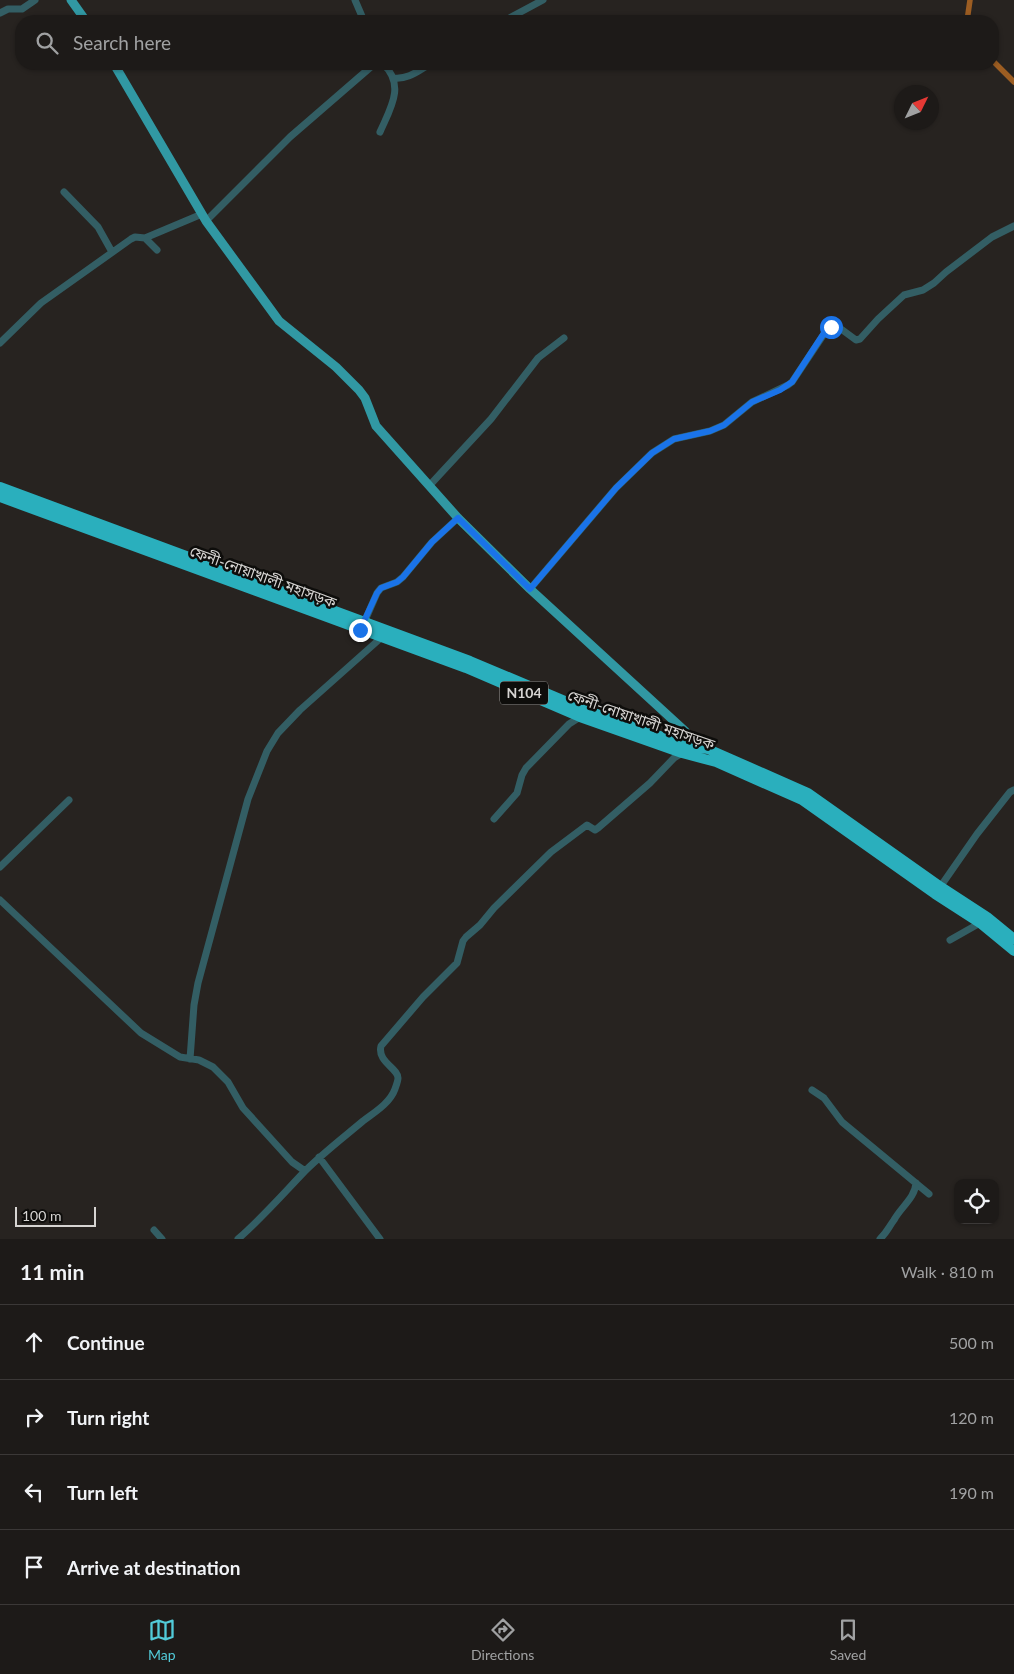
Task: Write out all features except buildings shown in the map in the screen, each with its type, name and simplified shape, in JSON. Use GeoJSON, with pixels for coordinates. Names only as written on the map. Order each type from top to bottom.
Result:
{"type":"FeatureCollection","features":[{"type":"Feature","properties":{"kind":"highway","name":"ফেনী-নোয়াখালী মহাসড়ক"},"geometry":{"type":"LineString","coordinates":[[0,487],[363,626],[382,637],[466,668],[580,717],[682,753],[716,762],[802,800],[935,894],[980,923],[1014,951]]}},
{"type":"Feature","properties":{"kind":"highway","name":"ফেনী-নোয়াখালী মহাসড়ক"},"geometry":{"type":"LineString","coordinates":[[0,497],[363,626],[470,661],[584,709],[685,745],[696,746],[721,754],[808,793],[941,888],[987,917],[1014,939]]}},
{"type":"Feature","properties":{"kind":"main road"},"geometry":{"type":"LineString","coordinates":[[71,0],[82,15]]}},
{"type":"Feature","properties":{"kind":"main road"},"geometry":{"type":"LineString","coordinates":[[118,70],[204,217],[279,321],[336,367],[359,390],[365,398],[376,426],[458,518],[530,589],[685,731],[703,758]]}},
{"type":"Feature","properties":{"kind":"street"},"geometry":{"type":"LineString","coordinates":[[0,13],[8,8],[22,9],[35,0]]}},
{"type":"Feature","properties":{"kind":"street"},"geometry":{"type":"LineString","coordinates":[[354,0],[361,15]]}},
{"type":"Feature","properties":{"kind":"street"},"geometry":{"type":"LineString","coordinates":[[515,15],[543,0]]}},
{"type":"Feature","properties":{"kind":"street"},"geometry":{"type":"LineString","coordinates":[[0,343],[41,303],[136,237],[145,238],[204,217],[290,137],[367,70]]}},
{"type":"Feature","properties":{"kind":"street"},"geometry":{"type":"LineString","coordinates":[[380,132],[395,96],[396,89],[394,78],[388,70]]}},
{"type":"Feature","properties":{"kind":"street"},"geometry":{"type":"LineString","coordinates":[[394,78],[402,79],[420,70]]}},
{"type":"Feature","properties":{"kind":"street"},"geometry":{"type":"LineString","coordinates":[[64,192],[98,228],[112,252]]}},
{"type":"Feature","properties":{"kind":"street"},"geometry":{"type":"LineString","coordinates":[[530,589],[616,488],[652,453],[674,439],[710,431],[724,425],[752,402],[788,385],[792,382],[828,328],[837,326],[856,340],[860,339],[878,318],[904,296],[934,284],[946,272],[992,237],[1014,226]]}},
{"type":"Feature","properties":{"kind":"street"},"geometry":{"type":"LineString","coordinates":[[145,238],[157,250]]}},
{"type":"Feature","properties":{"kind":"street"},"geometry":{"type":"LineString","coordinates":[[429,486],[491,419],[538,358],[564,338]]}},
{"type":"Feature","properties":{"kind":"street"},"geometry":{"type":"LineString","coordinates":[[363,626],[381,588],[397,582],[403,577],[432,542],[458,518]]}},
{"type":"Feature","properties":{"kind":"street"},"geometry":{"type":"LineString","coordinates":[[190,1058],[194,1005],[198,983],[248,799],[259,768],[278,734],[300,710],[382,637]]}},
{"type":"Feature","properties":{"kind":"street"},"geometry":{"type":"LineString","coordinates":[[494,819],[517,793],[526,768],[569,724],[580,717]]}},
{"type":"Feature","properties":{"kind":"street"},"geometry":{"type":"LineString","coordinates":[[238,1239],[281,1198],[319,1157],[387,1102],[395,1090],[398,1078],[397,1074],[382,1057],[381,1046],[423,997],[457,963],[466,937],[551,852],[587,825],[594,830],[598,828],[650,783],[674,758],[682,753]]}},
{"type":"Feature","properties":{"kind":"street"},"geometry":{"type":"LineString","coordinates":[[935,894],[977,834],[1010,792],[1014,790]]}},
{"type":"Feature","properties":{"kind":"street"},"geometry":{"type":"LineString","coordinates":[[0,867],[69,800]]}},
{"type":"Feature","properties":{"kind":"street"},"geometry":{"type":"LineString","coordinates":[[0,900],[141,1033],[180,1057],[200,1060],[213,1067],[228,1082],[244,1108],[292,1162],[305,1171]]}},
{"type":"Feature","properties":{"kind":"street"},"geometry":{"type":"LineString","coordinates":[[950,940],[980,923]]}},
{"type":"Feature","properties":{"kind":"street"},"geometry":{"type":"LineString","coordinates":[[812,1090],[824,1098],[842,1122],[929,1194]]}},
{"type":"Feature","properties":{"kind":"street"},"geometry":{"type":"LineString","coordinates":[[319,1157],[380,1239]]}},
{"type":"Feature","properties":{"kind":"street"},"geometry":{"type":"LineString","coordinates":[[880,1239],[888,1231],[894,1219],[913,1195],[916,1183]]}},
{"type":"Feature","properties":{"kind":"street"},"geometry":{"type":"LineString","coordinates":[[154,1230],[162,1239]]}},
{"type":"Feature","properties":{"kind":"waterway"},"geometry":{"type":"LineString","coordinates":[[968,15],[970,0]]}},
{"type":"Feature","properties":{"kind":"waterway"},"geometry":{"type":"LineString","coordinates":[[999,67],[1014,82]]}},
{"type":"Feature","properties":{"kind":"route"},"geometry":{"type":"LineString","coordinates":[[360,630],[381,588],[397,582],[403,577],[432,542],[458,518],[530,589],[616,488],[652,453],[674,439],[710,431],[724,425],[752,402],[780,390],[792,382],[824,333],[831,327]]}}]}
